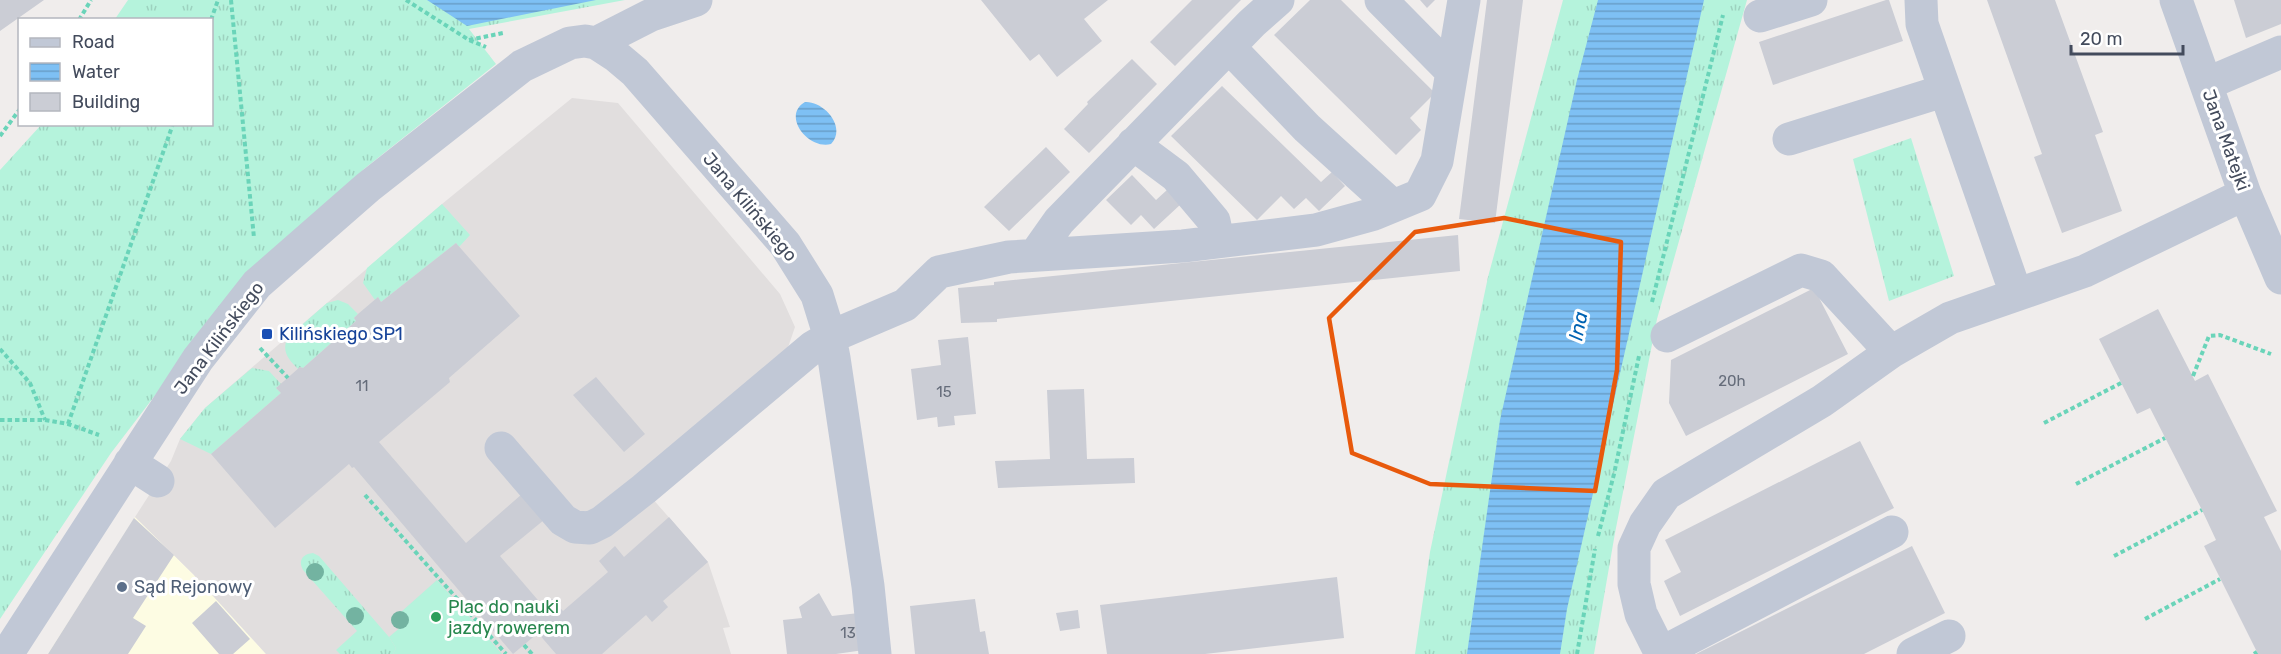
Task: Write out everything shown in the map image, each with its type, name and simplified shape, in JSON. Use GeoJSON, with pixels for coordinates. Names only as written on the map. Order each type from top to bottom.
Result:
{"type":"FeatureCollection","features":[{"type":"Feature","properties":{"kind":"street","name":"Jana Kilińskiego"},"geometry":{"type":"LineString","coordinates":[[596,43],[651,15],[696,0]]}},
{"type":"Feature","properties":{"kind":"street"},"geometry":{"type":"LineString","coordinates":[[1035,255],[1059,221],[1278,0]]}},
{"type":"Feature","properties":{"kind":"street"},"geometry":{"type":"LineString","coordinates":[[1382,0],[1452,72]]}},
{"type":"Feature","properties":{"kind":"street"},"geometry":{"type":"LineString","coordinates":[[501,448],[563,520],[575,526],[590,528],[602,522],[644,489],[813,347],[830,337],[905,305],[939,272],[1009,257],[1184,246],[1316,230],[1374,214],[1420,195],[1437,160],[1464,0]]}},
{"type":"Feature","properties":{"kind":"street"},"geometry":{"type":"LineString","coordinates":[[1921,0],[1922,24],[1943,91],[2016,294]]}},
{"type":"Feature","properties":{"kind":"street","name":"Jana Matejki"},"geometry":{"type":"LineString","coordinates":[[2176,0],[2246,194],[2281,278]]}},
{"type":"Feature","properties":{"kind":"street"},"geometry":{"type":"LineString","coordinates":[[1760,16],[1801,2]]}},
{"type":"Feature","properties":{"kind":"street","name":"Jana Kilińskiego"},"geometry":{"type":"LineString","coordinates":[[7,654],[198,359],[257,284],[368,187],[522,66],[570,43],[585,41],[596,43],[635,72],[785,244],[817,295],[830,337],[868,586],[874,654]]}},
{"type":"Feature","properties":{"kind":"street"},"geometry":{"type":"LineString","coordinates":[[1229,47],[1307,128],[1393,206]]}},
{"type":"Feature","properties":{"kind":"street"},"geometry":{"type":"LineString","coordinates":[[2206,84],[2281,52]]}},
{"type":"Feature","properties":{"kind":"street"},"geometry":{"type":"LineString","coordinates":[[1789,139],[1943,91]]}},
{"type":"Feature","properties":{"kind":"street"},"geometry":{"type":"LineString","coordinates":[[1133,144],[1176,176],[1214,221],[1218,242]]}},
{"type":"Feature","properties":{"kind":"street"},"geometry":{"type":"LineString","coordinates":[[1892,532],[1661,653],[1641,614],[1634,584],[1634,548],[1645,524],[1666,494],[1822,401],[1891,352],[1950,318],[2085,271],[2246,194]]}},
{"type":"Feature","properties":{"kind":"street"},"geometry":{"type":"LineString","coordinates":[[1667,336],[1801,270],[1821,276],[1891,352]]}},
{"type":"Feature","properties":{"kind":"street"},"geometry":{"type":"LineString","coordinates":[[130,463],[158,481]]}},
{"type":"Feature","properties":{"kind":"street"},"geometry":{"type":"LineString","coordinates":[[1913,654],[1949,636]]}},
{"type":"Feature","properties":{"kind":"path"},"geometry":{"type":"LineString","coordinates":[[80,18],[91,0]]}},
{"type":"Feature","properties":{"kind":"path"},"geometry":{"type":"LineString","coordinates":[[212,18],[218,0]]}},
{"type":"Feature","properties":{"kind":"path"},"geometry":{"type":"LineString","coordinates":[[231,0],[257,284]]}},
{"type":"Feature","properties":{"kind":"path"},"geometry":{"type":"LineString","coordinates":[[406,0],[469,40],[488,47]]}},
{"type":"Feature","properties":{"kind":"path"},"geometry":{"type":"LineString","coordinates":[[0,136],[18,112]]}},
{"type":"Feature","properties":{"kind":"path"},"geometry":{"type":"LineString","coordinates":[[68,424],[172,126]]}},
{"type":"Feature","properties":{"kind":"path"},"geometry":{"type":"LineString","coordinates":[[2193,376],[2209,336],[2220,335],[2271,354]]}},
{"type":"Feature","properties":{"kind":"path"},"geometry":{"type":"LineString","coordinates":[[260,348],[288,378]]}},
{"type":"Feature","properties":{"kind":"path"},"geometry":{"type":"LineString","coordinates":[[0,349],[30,384],[45,420]]}},
{"type":"Feature","properties":{"kind":"path"},"geometry":{"type":"LineString","coordinates":[[2044,423],[2121,383]]}},
{"type":"Feature","properties":{"kind":"path"},"geometry":{"type":"LineString","coordinates":[[0,420],[45,420],[68,424],[99,435]]}},
{"type":"Feature","properties":{"kind":"path"},"geometry":{"type":"LineString","coordinates":[[2076,484],[2165,438]]}},
{"type":"Feature","properties":{"kind":"path"},"geometry":{"type":"LineString","coordinates":[[365,495],[506,654]]}},
{"type":"Feature","properties":{"kind":"path"},"geometry":{"type":"LineString","coordinates":[[2114,556],[2202,510]]}},
{"type":"Feature","properties":{"kind":"path"},"geometry":{"type":"LineString","coordinates":[[2145,619],[2220,579]]}},
{"type":"Feature","properties":{"kind":"path"},"geometry":{"type":"LineString","coordinates":[[524,645],[532,654]]}},
{"type":"Feature","properties":{"kind":"highlighted area"},"geometry":{"type":"Polygon","coordinates":[[[1504,218],[1621,242],[1617,370],[1595,491],[1430,484],[1352,453],[1329,318],[1415,232],[1504,218]]]}},
{"type":"Feature","properties":{"kind":"shaded area"},"geometry":{"type":"Polygon","coordinates":[[[572,98],[618,103],[780,294],[795,327],[784,359],[644,489],[708,562],[730,627],[723,628],[731,654],[266,654],[193,574],[135,517],[171,461],[180,439],[205,408],[442,204],[572,98]]]}},
{"type":"Feature","properties":{"kind":"shaded area"},"geometry":{"type":"Polygon","coordinates":[[[135,517],[193,574],[266,654],[48,654],[135,517]]]}},
{"type":"Feature","properties":{"kind":"green space"},"geometry":{"type":"Polygon","coordinates":[[[128,0],[625,0],[469,29],[496,64],[364,169],[169,377],[111,453],[0,619],[0,170],[40,126],[213,126],[213,18],[116,18],[128,0]]]}},
{"type":"Feature","properties":{"kind":"green space"},"geometry":{"type":"Polygon","coordinates":[[[1563,0],[1747,0],[1657,319],[1594,654],[1415,654],[1430,552],[1488,277],[1563,0]]]}},
{"type":"Feature","properties":{"kind":"green space"},"geometry":{"type":"Polygon","coordinates":[[[1911,138],[1954,276],[1889,301],[1853,159],[1911,138]]]}},
{"type":"Feature","properties":{"kind":"green space"},"geometry":{"type":"Polygon","coordinates":[[[442,204],[470,235],[459,247],[456,243],[381,302],[378,297],[375,300],[363,283],[367,268],[442,204]]]}},
{"type":"Feature","properties":{"kind":"green space"},"geometry":{"type":"Polygon","coordinates":[[[338,300],[348,304],[358,314],[354,318],[356,321],[303,368],[298,369],[285,351],[288,337],[327,303],[338,300]]]}},
{"type":"Feature","properties":{"kind":"green space"},"geometry":{"type":"Polygon","coordinates":[[[252,368],[269,371],[281,384],[276,388],[281,393],[211,454],[180,439],[205,408],[252,368]]]}},
{"type":"Feature","properties":{"kind":"green space"},"geometry":{"type":"Polygon","coordinates":[[[313,553],[319,556],[389,637],[396,648],[393,654],[340,654],[336,650],[357,631],[303,570],[302,558],[313,553]]]}},
{"type":"Feature","properties":{"kind":"green space","name":"Plac do nauki jazdy rowerem"},"geometry":{"type":"Polygon","coordinates":[[[437,580],[502,654],[393,654],[396,648],[389,637],[408,621],[401,612],[437,580]]]}},
{"type":"Feature","properties":{"kind":"water"},"geometry":{"type":"Polygon","coordinates":[[[427,0],[596,0],[467,26],[427,0]]]}},
{"type":"Feature","properties":{"kind":"water","name":"Ina"},"geometry":{"type":"Polygon","coordinates":[[[1598,0],[1704,0],[1567,609],[1560,654],[1467,654],[1500,420],[1577,80],[1598,0]]]}},
{"type":"Feature","properties":{"kind":"water"},"geometry":{"type":"Polygon","coordinates":[[[805,102],[819,106],[831,116],[836,130],[831,144],[814,142],[801,130],[796,115],[798,108],[805,102]]]}},
{"type":"Feature","properties":{"kind":"building"},"geometry":{"type":"Polygon","coordinates":[[[0,0],[44,0],[18,18],[0,31],[0,0]]]}},
{"type":"Feature","properties":{"kind":"building"},"geometry":{"type":"Polygon","coordinates":[[[981,0],[1108,0],[1084,19],[1102,41],[1057,77],[1039,54],[1030,61],[981,0]]]}},
{"type":"Feature","properties":{"kind":"building"},"geometry":{"type":"Polygon","coordinates":[[[1192,0],[1241,0],[1175,66],[1150,42],[1192,0]]]}},
{"type":"Feature","properties":{"kind":"building"},"geometry":{"type":"Polygon","coordinates":[[[1310,0],[1341,0],[1435,93],[1410,118],[1421,130],[1396,155],[1274,35],[1310,0]]]}},
{"type":"Feature","properties":{"kind":"building"},"geometry":{"type":"Polygon","coordinates":[[[1420,0],[1435,0],[1427,8],[1420,0]]]}},
{"type":"Feature","properties":{"kind":"building"},"geometry":{"type":"Polygon","coordinates":[[[1487,0],[1523,0],[1495,223],[1459,219],[1487,0]]]}},
{"type":"Feature","properties":{"kind":"building"},"geometry":{"type":"Polygon","coordinates":[[[1889,0],[1903,41],[1773,85],[1759,42],[1889,0]]]}},
{"type":"Feature","properties":{"kind":"building"},"geometry":{"type":"Polygon","coordinates":[[[1987,0],[2055,0],[2103,132],[2095,135],[2122,211],[2062,233],[2034,157],[2042,154],[1987,0]]]}},
{"type":"Feature","properties":{"kind":"building"},"geometry":{"type":"Polygon","coordinates":[[[2234,0],[2281,0],[2281,24],[2246,38],[2234,0]]]}},
{"type":"Feature","properties":{"kind":"building"},"geometry":{"type":"Polygon","coordinates":[[[1132,59],[1157,84],[1089,153],[1064,129],[1088,104],[1087,102],[1132,59]]]}},
{"type":"Feature","properties":{"kind":"building"},"geometry":{"type":"Polygon","coordinates":[[[1222,86],[1321,182],[1332,172],[1345,186],[1319,211],[1306,198],[1294,209],[1281,196],[1257,220],[1171,136],[1222,86]]]}},
{"type":"Feature","properties":{"kind":"building"},"geometry":{"type":"Polygon","coordinates":[[[1046,147],[1070,172],[1009,231],[984,207],[1046,147]]]}},
{"type":"Feature","properties":{"kind":"building"},"geometry":{"type":"Polygon","coordinates":[[[1132,175],[1156,200],[1167,190],[1181,204],[1154,229],[1141,215],[1131,225],[1106,200],[1132,175]]]}},
{"type":"Feature","properties":{"kind":"building"},"geometry":{"type":"Polygon","coordinates":[[[1458,235],[1460,271],[997,319],[997,322],[961,323],[958,288],[994,285],[994,282],[1458,235]]]}},
{"type":"Feature","properties":{"kind":"building"},"geometry":{"type":"Polygon","coordinates":[[[456,243],[520,316],[449,378],[450,382],[379,442],[466,543],[522,494],[544,520],[500,556],[543,606],[552,599],[563,611],[608,572],[599,561],[615,546],[624,557],[669,517],[708,562],[663,601],[668,607],[652,622],[646,615],[602,654],[556,654],[538,633],[513,654],[354,467],[352,468],[349,464],[275,528],[211,454],[281,393],[276,388],[300,367],[303,368],[356,321],[354,318],[358,314],[378,297],[381,302],[456,243]]]}},
{"type":"Feature","properties":{"kind":"building"},"geometry":{"type":"Polygon","coordinates":[[[1814,288],[1848,354],[1686,436],[1669,403],[1671,360],[1814,288]]]}},
{"type":"Feature","properties":{"kind":"building"},"geometry":{"type":"Polygon","coordinates":[[[2158,309],[2195,381],[2208,374],[2277,511],[2264,517],[2281,551],[2281,654],[2258,654],[2204,546],[2216,540],[2202,510],[2150,408],[2137,414],[2099,339],[2158,309]]]}},
{"type":"Feature","properties":{"kind":"building"},"geometry":{"type":"Polygon","coordinates":[[[968,337],[976,414],[954,416],[955,425],[938,427],[937,417],[917,420],[911,369],[941,365],[938,340],[968,337]]]}},
{"type":"Feature","properties":{"kind":"building"},"geometry":{"type":"Polygon","coordinates":[[[596,377],[645,434],[624,452],[573,395],[596,377]]]}},
{"type":"Feature","properties":{"kind":"building"},"geometry":{"type":"Polygon","coordinates":[[[1084,389],[1087,459],[1134,458],[1135,483],[998,488],[995,461],[1050,459],[1047,390],[1084,389]]]}},
{"type":"Feature","properties":{"kind":"building"},"geometry":{"type":"Polygon","coordinates":[[[1860,441],[1894,508],[1680,616],[1664,581],[1681,572],[1665,540],[1860,441]]]}},
{"type":"Feature","properties":{"kind":"building","name":"Sąd Rejonowy"},"geometry":{"type":"Polygon","coordinates":[[[134,518],[174,555],[133,618],[146,626],[128,654],[48,654],[134,518]]]}},
{"type":"Feature","properties":{"kind":"building"},"geometry":{"type":"Polygon","coordinates":[[[1912,546],[1945,613],[1864,654],[1696,654],[1912,546]]]}},
{"type":"Feature","properties":{"kind":"building"},"geometry":{"type":"Polygon","coordinates":[[[1337,577],[1344,638],[1205,654],[1107,654],[1100,605],[1337,577]]]}},
{"type":"Feature","properties":{"kind":"building"},"geometry":{"type":"Polygon","coordinates":[[[819,593],[832,616],[859,613],[864,650],[836,654],[787,654],[783,620],[802,618],[799,607],[819,593]]]}},
{"type":"Feature","properties":{"kind":"building"},"geometry":{"type":"Polygon","coordinates":[[[975,599],[980,632],[985,631],[989,654],[915,654],[910,606],[975,599]]]}},
{"type":"Feature","properties":{"kind":"building"},"geometry":{"type":"Polygon","coordinates":[[[216,601],[250,639],[233,654],[219,654],[192,623],[216,601]]]}},
{"type":"Feature","properties":{"kind":"building"},"geometry":{"type":"Polygon","coordinates":[[[1078,610],[1080,628],[1060,631],[1056,613],[1078,610]]]}},
{"type":"Feature","properties":{"kind":"place","name":"Kilińskiego SP1"},"geometry":{"type":"Point","coordinates":[267,334]}},
{"type":"Feature","properties":{"kind":"place","name":"Sąd Rejonowy"},"geometry":{"type":"Point","coordinates":[122,587]}},
{"type":"Feature","properties":{"kind":"place","name":"Plac do nauki jazdy rowerem"},"geometry":{"type":"Point","coordinates":[436,617]}}]}
